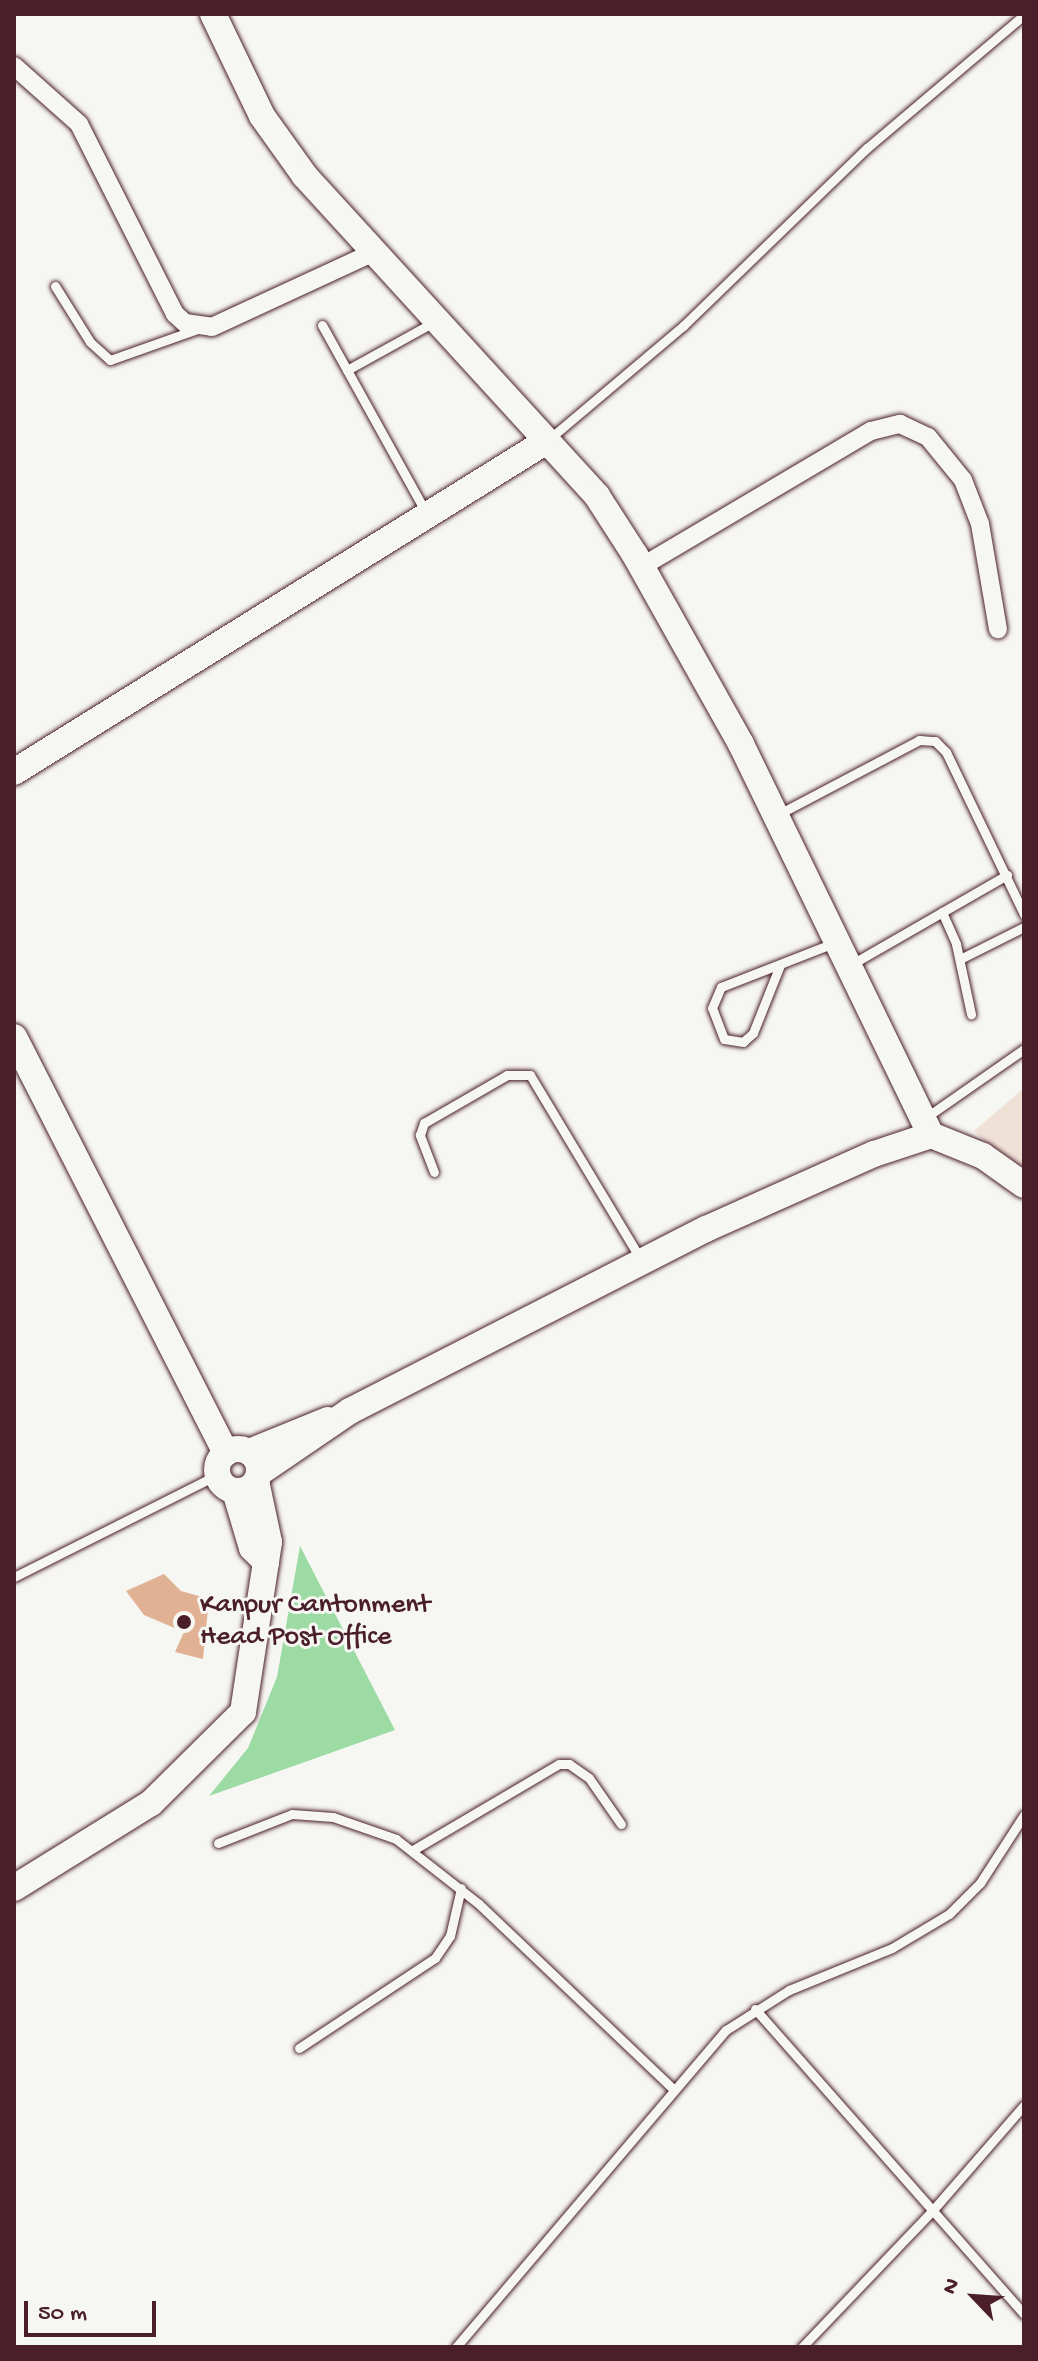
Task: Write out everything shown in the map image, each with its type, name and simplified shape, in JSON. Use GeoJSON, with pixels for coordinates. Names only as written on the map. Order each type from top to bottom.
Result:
{"type":"FeatureCollection","features":[{"type":"Feature","properties":{"kind":"street"},"geometry":{"type":"LineString","coordinates":[[213,14],[262,116],[372,253],[597,496],[641,567],[776,816],[928,1127],[983,1156],[1024,1185]]}},
{"type":"Feature","properties":{"kind":"street"},"geometry":{"type":"LineString","coordinates":[[14,66],[79,124],[175,314],[197,329],[212,327],[372,253]]}},
{"type":"Feature","properties":{"kind":"street"},"geometry":{"type":"LineString","coordinates":[[641,567],[871,431],[900,424],[928,437],[963,480],[980,524],[998,629]]}},
{"type":"Feature","properties":{"kind":"street"},"geometry":{"type":"LineString","coordinates":[[14,772],[545,442]]}},
{"type":"Feature","properties":{"kind":"street"},"geometry":{"type":"LineString","coordinates":[[14,1037],[240,1471],[252,1548],[266,1562],[243,1712],[151,1803],[14,1888]]}},
{"type":"Feature","properties":{"kind":"street"},"geometry":{"type":"LineString","coordinates":[[240,1471],[643,1263],[928,1127]]}},
{"type":"Feature","properties":{"kind":"lane"},"geometry":{"type":"LineString","coordinates":[[545,442],[683,326],[867,148],[1024,15]]}},
{"type":"Feature","properties":{"kind":"lane"},"geometry":{"type":"LineString","coordinates":[[55,286],[90,342],[110,360],[197,329]]}},
{"type":"Feature","properties":{"kind":"lane"},"geometry":{"type":"LineString","coordinates":[[347,370],[434,322]]}},
{"type":"Feature","properties":{"kind":"lane"},"geometry":{"type":"LineString","coordinates":[[322,325],[428,516]]}},
{"type":"Feature","properties":{"kind":"lane"},"geometry":{"type":"LineString","coordinates":[[776,816],[919,740],[935,741],[1007,875],[1024,914]]}},
{"type":"Feature","properties":{"kind":"lane"},"geometry":{"type":"LineString","coordinates":[[849,966],[1007,875]]}},
{"type":"Feature","properties":{"kind":"lane"},"geometry":{"type":"LineString","coordinates":[[942,912],[960,959],[971,1014]]}},
{"type":"Feature","properties":{"kind":"lane"},"geometry":{"type":"LineString","coordinates":[[960,959],[1024,927]]}},
{"type":"Feature","properties":{"kind":"lane"},"geometry":{"type":"LineString","coordinates":[[780,965],[753,1033],[743,1042],[724,1039],[712,1008],[721,987],[837,942]]}},
{"type":"Feature","properties":{"kind":"lane"},"geometry":{"type":"LineString","coordinates":[[928,1127],[1024,1049]]}},
{"type":"Feature","properties":{"kind":"lane"},"geometry":{"type":"LineString","coordinates":[[434,1172],[420,1135],[424,1123],[507,1075],[530,1075],[643,1263]]}},
{"type":"Feature","properties":{"kind":"lane"},"geometry":{"type":"LineString","coordinates":[[14,1577],[240,1471]]}},
{"type":"Feature","properties":{"kind":"lane"},"geometry":{"type":"LineString","coordinates":[[413,1850],[559,1764],[569,1764],[589,1778],[621,1824]]}},
{"type":"Feature","properties":{"kind":"lane"},"geometry":{"type":"LineString","coordinates":[[218,1843],[272,1817],[313,1815],[352,1822],[413,1850],[461,1888],[673,2089]]}},
{"type":"Feature","properties":{"kind":"lane"},"geometry":{"type":"LineString","coordinates":[[456,2347],[726,2030],[755,2009],[802,1984],[892,1948],[949,1914],[980,1883],[1024,1815]]}},
{"type":"Feature","properties":{"kind":"lane"},"geometry":{"type":"LineString","coordinates":[[299,2048],[435,1958],[450,1936],[461,1888]]}},
{"type":"Feature","properties":{"kind":"lane"},"geometry":{"type":"LineString","coordinates":[[755,2009],[1024,2314]]}},
{"type":"Feature","properties":{"kind":"lane"},"geometry":{"type":"LineString","coordinates":[[802,2347],[932,2211],[1024,2105]]}},
{"type":"Feature","properties":{"kind":"shaded area"},"geometry":{"type":"Polygon","coordinates":[[[1024,1088],[1024,1177],[974,1131],[1024,1088]]]}},
{"type":"Feature","properties":{"kind":"green space"},"geometry":{"type":"Polygon","coordinates":[[[300,1546],[395,1730],[209,1796],[248,1748],[277,1677],[300,1546]]]}},
{"type":"Feature","properties":{"kind":"building","name":"Kanpur Cantonment Head Post Office"},"geometry":{"type":"Polygon","coordinates":[[[164,1574],[181,1591],[209,1599],[203,1659],[175,1652],[184,1632],[144,1615],[126,1591],[164,1574]]]}},
{"type":"Feature","properties":{"kind":"place","name":"Kanpur Cantonment Head Post Office"},"geometry":{"type":"Point","coordinates":[184,1622]}}]}
